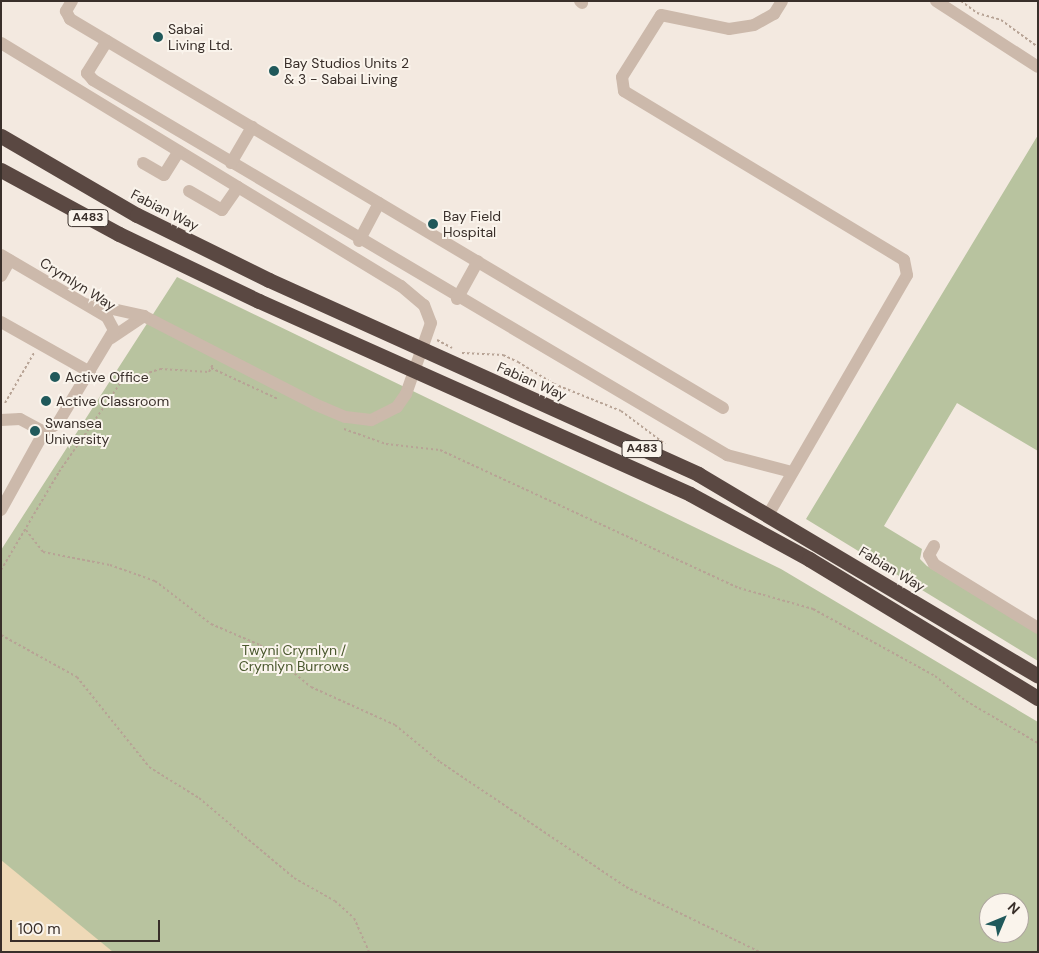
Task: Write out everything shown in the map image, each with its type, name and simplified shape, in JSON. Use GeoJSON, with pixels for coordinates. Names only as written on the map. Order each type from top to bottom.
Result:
{"type":"FeatureCollection","features":[{"type":"Feature","properties":{"kind":"highway","name":"Fabian Way"},"geometry":{"type":"LineString","coordinates":[[1,136],[137,215],[425,342],[698,474],[1038,676]]}},
{"type":"Feature","properties":{"kind":"highway","name":"A483"},"geometry":{"type":"LineString","coordinates":[[1,170],[177,263],[413,371],[690,494],[808,559],[1038,698]]}},
{"type":"Feature","properties":{"kind":"street"},"geometry":{"type":"LineString","coordinates":[[72,1],[66,11],[70,19],[723,408]]}},
{"type":"Feature","properties":{"kind":"street"},"geometry":{"type":"LineString","coordinates":[[768,514],[907,275],[904,260],[624,91],[622,77],[661,15],[729,29],[754,25],[774,14],[782,1]]}},
{"type":"Feature","properties":{"kind":"street"},"geometry":{"type":"LineString","coordinates":[[936,1],[1038,67]]}},
{"type":"Feature","properties":{"kind":"street"},"geometry":{"type":"LineString","coordinates":[[107,41],[88,76],[359,241],[727,455],[792,472]]}},
{"type":"Feature","properties":{"kind":"street"},"geometry":{"type":"LineString","coordinates":[[1,43],[413,294],[431,315],[425,342],[397,407],[384,416],[359,421],[315,404],[144,316],[82,303]]}},
{"type":"Feature","properties":{"kind":"street"},"geometry":{"type":"LineString","coordinates":[[231,163],[252,127]]}},
{"type":"Feature","properties":{"kind":"street"},"geometry":{"type":"LineString","coordinates":[[143,163],[164,174],[179,151]]}},
{"type":"Feature","properties":{"kind":"street"},"geometry":{"type":"LineString","coordinates":[[188,191],[222,210],[238,187]]}},
{"type":"Feature","properties":{"kind":"street"},"geometry":{"type":"LineString","coordinates":[[359,241],[379,203]]}},
{"type":"Feature","properties":{"kind":"street"},"geometry":{"type":"LineString","coordinates":[[1,276],[6,258]]}},
{"type":"Feature","properties":{"kind":"street","name":"Crymlyn Way"},"geometry":{"type":"LineString","coordinates":[[6,258],[107,317],[114,330],[111,338]]}},
{"type":"Feature","properties":{"kind":"street"},"geometry":{"type":"LineString","coordinates":[[457,299],[478,261]]}},
{"type":"Feature","properties":{"kind":"street"},"geometry":{"type":"LineString","coordinates":[[1,510],[42,435],[58,423],[111,338],[144,316]]}},
{"type":"Feature","properties":{"kind":"street"},"geometry":{"type":"LineString","coordinates":[[1,322],[90,372]]}},
{"type":"Feature","properties":{"kind":"street"},"geometry":{"type":"LineString","coordinates":[[1,420],[20,419],[42,435]]}},
{"type":"Feature","properties":{"kind":"street"},"geometry":{"type":"LineString","coordinates":[[934,546],[929,555],[934,564],[1038,628]]}},
{"type":"Feature","properties":{"kind":"path"},"geometry":{"type":"LineString","coordinates":[[961,1],[977,13],[1002,20],[1038,47]]}},
{"type":"Feature","properties":{"kind":"path"},"geometry":{"type":"LineString","coordinates":[[5,403],[40,345]]}},
{"type":"Feature","properties":{"kind":"path"},"geometry":{"type":"LineString","coordinates":[[1,570],[59,472],[121,382],[160,370],[209,372],[217,355]]}},
{"type":"Feature","properties":{"kind":"path"},"geometry":{"type":"LineString","coordinates":[[211,368],[288,403]]}},
{"type":"Feature","properties":{"kind":"path"},"geometry":{"type":"LineString","coordinates":[[340,427],[386,444],[440,450],[739,588],[813,609],[935,676],[966,701],[1038,743]]}},
{"type":"Feature","properties":{"kind":"path"},"geometry":{"type":"LineString","coordinates":[[26,530],[42,552],[110,565],[155,581],[211,624],[260,645],[311,687],[396,725],[440,762],[626,887],[760,952]]}},
{"type":"Feature","properties":{"kind":"path"},"geometry":{"type":"LineString","coordinates":[[1,635],[77,677],[148,767],[199,798],[294,878],[335,901],[354,918],[369,952]]}},
{"type":"Feature","properties":{"kind":"green space"},"geometry":{"type":"Polygon","coordinates":[[[1038,135],[1038,451],[957,403],[884,526],[922,549],[920,559],[927,566],[1038,633],[1038,661],[806,519],[1038,135]]]}},
{"type":"Feature","properties":{"kind":"green space","name":"Twyni Crymlyn / Crymlyn Burrows"},"geometry":{"type":"Polygon","coordinates":[[[177,277],[781,569],[1038,722],[1038,952],[83,952],[1,875],[1,550],[177,277]]]}},
{"type":"Feature","properties":{"kind":"sand"},"geometry":{"type":"Polygon","coordinates":[[[1,860],[113,952],[1,952],[1,860]]]}},
{"type":"Feature","properties":{"kind":"place","name":"Sabai Living Ltd."},"geometry":{"type":"Point","coordinates":[158,37]}},
{"type":"Feature","properties":{"kind":"place","name":"Bay Studios Units 2 & 3 - Sabai Living"},"geometry":{"type":"Point","coordinates":[274,71]}},
{"type":"Feature","properties":{"kind":"place","name":"Bay Field Hospital"},"geometry":{"type":"Point","coordinates":[433,224]}},
{"type":"Feature","properties":{"kind":"place","name":"Active Office"},"geometry":{"type":"Point","coordinates":[55,377]}},
{"type":"Feature","properties":{"kind":"place","name":"Active Classroom"},"geometry":{"type":"Point","coordinates":[46,401]}},
{"type":"Feature","properties":{"kind":"place","name":"Swansea University"},"geometry":{"type":"Point","coordinates":[35,431]}}]}
